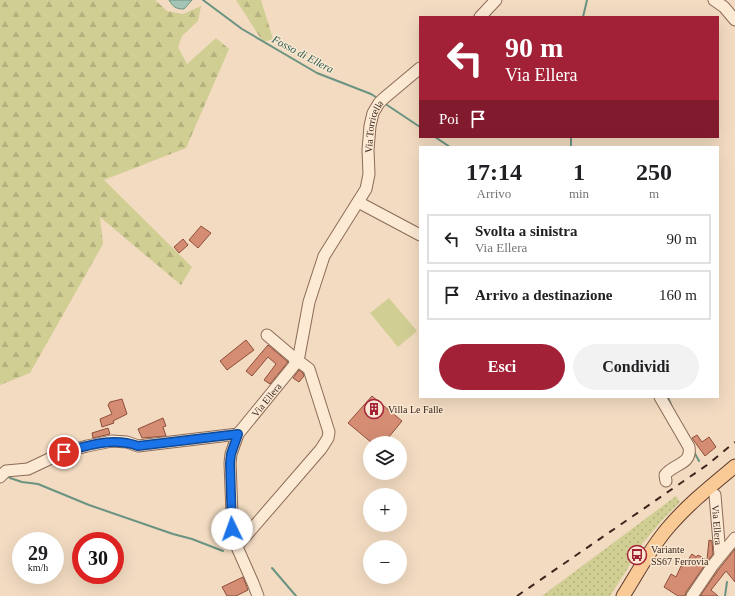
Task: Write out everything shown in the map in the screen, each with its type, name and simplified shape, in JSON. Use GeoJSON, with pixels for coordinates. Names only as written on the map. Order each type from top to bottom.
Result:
{"type":"FeatureCollection","features":[{"type":"Feature","properties":{"kind":"main road"},"geometry":{"type":"LineString","coordinates":[[616,596],[630,574],[681,513],[735,466]]}},
{"type":"Feature","properties":{"kind":"main road"},"geometry":{"type":"LineString","coordinates":[[623,596],[655,545]]}},
{"type":"Feature","properties":{"kind":"street"},"geometry":{"type":"LineString","coordinates":[[481,16],[496,0]]}},
{"type":"Feature","properties":{"kind":"street"},"geometry":{"type":"LineString","coordinates":[[714,0],[724,7],[735,20]]}},
{"type":"Feature","properties":{"kind":"street","name":"Via Torricella"},"geometry":{"type":"LineString","coordinates":[[358,202],[366,189],[370,174],[368,150],[370,126],[373,113],[381,101],[419,69]]}},
{"type":"Feature","properties":{"kind":"street"},"geometry":{"type":"LineString","coordinates":[[358,202],[419,234]]}},
{"type":"Feature","properties":{"kind":"street","name":"Via Ellera"},"geometry":{"type":"LineString","coordinates":[[258,596],[254,583],[233,538],[230,463],[231,454],[238,434],[297,361],[309,302],[324,256],[358,202]]}},
{"type":"Feature","properties":{"kind":"street"},"geometry":{"type":"LineString","coordinates":[[237,546],[321,449],[328,438],[329,432],[309,369],[297,361],[267,335]]}},
{"type":"Feature","properties":{"kind":"street"},"geometry":{"type":"LineString","coordinates":[[661,398],[689,447],[690,453],[687,460],[667,471],[665,474],[666,482]]}},
{"type":"Feature","properties":{"kind":"street"},"geometry":{"type":"LineString","coordinates":[[2,475],[28,469],[64,452],[112,441],[127,442],[138,446],[238,434]]}},
{"type":"Feature","properties":{"kind":"street","name":"Via Ellera"},"geometry":{"type":"LineString","coordinates":[[715,495],[720,555]]}},
{"type":"Feature","properties":{"kind":"street"},"geometry":{"type":"LineString","coordinates":[[692,596],[720,555],[735,538]]}},
{"type":"Feature","properties":{"kind":"green space"},"geometry":{"type":"Polygon","coordinates":[[[0,0],[155,0],[167,11],[183,14],[201,6],[198,21],[182,36],[178,47],[187,64],[216,38],[229,49],[186,148],[104,180],[192,267],[181,285],[100,217],[103,244],[30,373],[0,385],[0,0]]]}},
{"type":"Feature","properties":{"kind":"green space"},"geometry":{"type":"Polygon","coordinates":[[[236,0],[261,0],[273,39],[263,42],[236,0]]]}},
{"type":"Feature","properties":{"kind":"green space"},"geometry":{"type":"Polygon","coordinates":[[[389,298],[417,331],[398,347],[370,313],[389,298]]]}},
{"type":"Feature","properties":{"kind":"green space"},"geometry":{"type":"Polygon","coordinates":[[[676,496],[680,502],[637,550],[628,568],[610,596],[542,596],[676,496]]]}},
{"type":"Feature","properties":{"kind":"shaded area"},"geometry":{"type":"Polygon","coordinates":[[[169,0],[192,0],[184,9],[179,9],[169,0]]]}},
{"type":"Feature","properties":{"kind":"building"},"geometry":{"type":"Polygon","coordinates":[[[201,226],[211,233],[198,248],[189,240],[201,226]]]}},
{"type":"Feature","properties":{"kind":"building"},"geometry":{"type":"Polygon","coordinates":[[[183,239],[188,245],[179,253],[174,247],[183,239]]]}},
{"type":"Feature","properties":{"kind":"building"},"geometry":{"type":"Polygon","coordinates":[[[246,340],[254,350],[227,370],[220,361],[246,340]]]}},
{"type":"Feature","properties":{"kind":"building"},"geometry":{"type":"Polygon","coordinates":[[[268,345],[288,362],[270,384],[264,380],[276,364],[268,357],[252,376],[246,371],[268,345]]]}},
{"type":"Feature","properties":{"kind":"building"},"geometry":{"type":"Polygon","coordinates":[[[299,370],[304,376],[299,382],[293,378],[299,370]]]}},
{"type":"Feature","properties":{"kind":"building","name":"Villa Le Falle"},"geometry":{"type":"Polygon","coordinates":[[[372,396],[402,421],[390,436],[364,436],[348,423],[372,396]]]}},
{"type":"Feature","properties":{"kind":"building"},"geometry":{"type":"Polygon","coordinates":[[[122,399],[127,414],[113,421],[114,423],[102,427],[100,419],[112,414],[108,405],[110,402],[122,399]]]}},
{"type":"Feature","properties":{"kind":"building"},"geometry":{"type":"Polygon","coordinates":[[[163,418],[166,426],[163,427],[166,436],[142,438],[138,429],[163,418]]]}},
{"type":"Feature","properties":{"kind":"building"},"geometry":{"type":"Polygon","coordinates":[[[108,428],[110,434],[93,438],[92,433],[108,428]]]}},
{"type":"Feature","properties":{"kind":"building"},"geometry":{"type":"Polygon","coordinates":[[[697,435],[702,442],[709,437],[716,447],[705,456],[692,438],[697,435]]]}},
{"type":"Feature","properties":{"kind":"building"},"geometry":{"type":"Polygon","coordinates":[[[709,540],[712,541],[713,554],[686,592],[685,596],[678,596],[664,587],[671,574],[676,577],[681,566],[683,567],[692,554],[696,557],[698,555],[707,560],[709,540]]]}},
{"type":"Feature","properties":{"kind":"building"},"geometry":{"type":"Polygon","coordinates":[[[735,549],[735,582],[726,571],[711,590],[718,596],[700,596],[719,569],[735,549]]]}},
{"type":"Feature","properties":{"kind":"building"},"geometry":{"type":"Polygon","coordinates":[[[243,577],[248,590],[236,596],[227,596],[222,587],[243,577]]]}},
{"type":"Feature","properties":{"kind":"waterway","name":"Fosso di Ellera"},"geometry":{"type":"LineString","coordinates":[[203,0],[242,29],[317,73],[371,94],[379,99]]}},
{"type":"Feature","properties":{"kind":"waterway"},"geometry":{"type":"LineString","coordinates":[[583,16],[587,0]]}},
{"type":"Feature","properties":{"kind":"waterway","name":"Fosso di Ellera"},"geometry":{"type":"LineString","coordinates":[[384,103],[419,126]]}},
{"type":"Feature","properties":{"kind":"waterway","name":"Fosso di Ellera"},"geometry":{"type":"LineString","coordinates":[[436,138],[448,146]]}},
{"type":"Feature","properties":{"kind":"waterway"},"geometry":{"type":"LineString","coordinates":[[571,138],[571,146]]}},
{"type":"Feature","properties":{"kind":"waterway","name":"Fosso di Ellera"},"geometry":{"type":"LineString","coordinates":[[668,398],[672,407]]}},
{"type":"Feature","properties":{"kind":"waterway","name":"Fosso di Ellera"},"geometry":{"type":"LineString","coordinates":[[693,450],[699,461]]}},
{"type":"Feature","properties":{"kind":"waterway"},"geometry":{"type":"LineString","coordinates":[[7,475],[10,478],[22,482],[38,484],[89,505],[173,534],[192,539],[223,551]]}},
{"type":"Feature","properties":{"kind":"waterway"},"geometry":{"type":"LineString","coordinates":[[272,568],[296,596]]}},
{"type":"Feature","properties":{"kind":"waterway","name":"Fosso di Ellera"},"geometry":{"type":"LineString","coordinates":[[725,596],[727,582]]}},
{"type":"Feature","properties":{"kind":"railway"},"geometry":{"type":"LineString","coordinates":[[517,596],[707,465],[735,442]]}},
{"type":"Feature","properties":{"kind":"place","name":"Villa Le Falle"},"geometry":{"type":"Point","coordinates":[374,409]}},
{"type":"Feature","properties":{"kind":"place","name":"Variante SS67 Ferrovia"},"geometry":{"type":"Point","coordinates":[637,555]}},
{"type":"Feature","properties":{"kind":"route"},"geometry":{"type":"LineString","coordinates":[[64,452],[112,441],[127,442],[138,446],[238,434],[231,454],[230,463],[232,529]]}}]}
